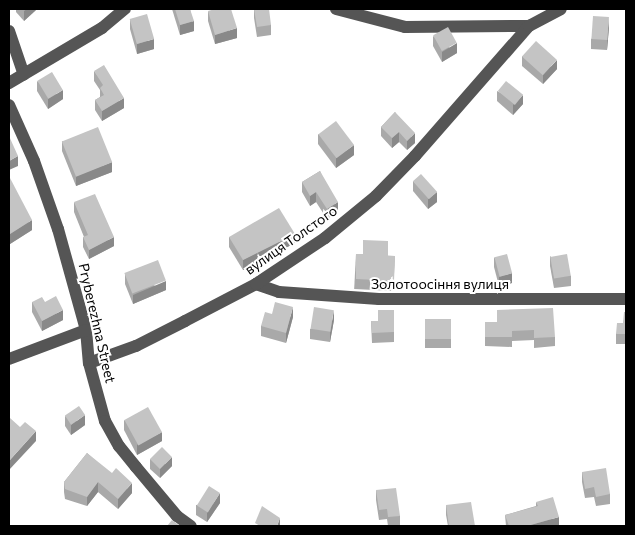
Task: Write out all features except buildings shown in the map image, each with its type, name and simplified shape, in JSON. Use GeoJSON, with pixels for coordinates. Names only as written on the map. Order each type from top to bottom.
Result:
{"type":"FeatureCollection","features":[{"type":"Feature","properties":{"kind":"street"},"geometry":{"type":"LineString","coordinates":[[9,83],[102,28],[126,9]]}},
{"type":"Feature","properties":{"kind":"street"},"geometry":{"type":"LineString","coordinates":[[336,9],[405,27],[529,26]]}},
{"type":"Feature","properties":{"kind":"street","name":"вулиця Толстого"},"geometry":{"type":"LineString","coordinates":[[89,363],[136,346],[256,284],[325,238],[376,196],[456,113],[529,26],[561,9]]}},
{"type":"Feature","properties":{"kind":"street"},"geometry":{"type":"LineString","coordinates":[[9,31],[24,75]]}},
{"type":"Feature","properties":{"kind":"street","name":"Pryberezhna Street"},"geometry":{"type":"LineString","coordinates":[[9,105],[11,118],[34,161],[52,212],[86,330],[89,363],[106,421],[119,446],[177,516],[191,526]]}},
{"type":"Feature","properties":{"kind":"street","name":"Золотоосіння вулиця"},"geometry":{"type":"LineString","coordinates":[[256,284],[279,292],[379,299],[626,300]]}},
{"type":"Feature","properties":{"kind":"street"},"geometry":{"type":"LineString","coordinates":[[9,359],[86,330]]}}]}
